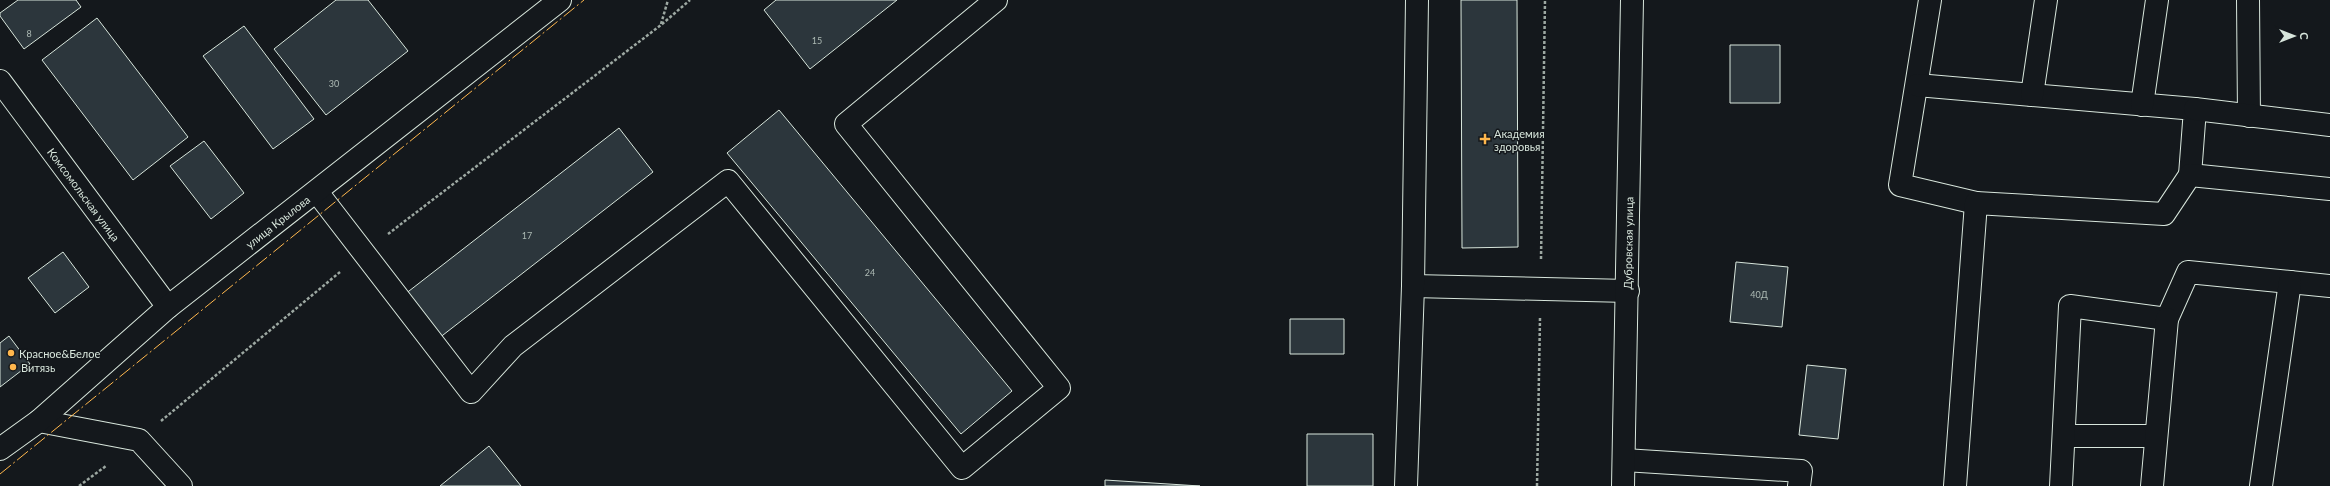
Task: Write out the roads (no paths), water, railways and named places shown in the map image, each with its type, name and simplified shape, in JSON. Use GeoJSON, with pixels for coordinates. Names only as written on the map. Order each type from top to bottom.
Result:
{"type":"FeatureCollection","features":[{"type":"Feature","properties":{"kind":"street","name":"улица Крылова"},"geometry":{"type":"LineString","coordinates":[[0,449],[39,421],[168,307],[317,192],[560,0]]}},
{"type":"Feature","properties":{"kind":"street"},"geometry":{"type":"LineString","coordinates":[[317,192],[471,392],[513,346],[728,181],[962,468],[1059,388],[846,124],[996,0]]}},
{"type":"Feature","properties":{"kind":"street"},"geometry":{"type":"LineString","coordinates":[[1406,486],[1413,286],[1417,0]]}},
{"type":"Feature","properties":{"kind":"street","name":"Дубровская улица"},"geometry":{"type":"LineString","coordinates":[[1623,486],[1628,291],[1632,0]]}},
{"type":"Feature","properties":{"kind":"street"},"geometry":{"type":"LineString","coordinates":[[1930,0],[1900,185],[1976,203],[2164,214],[2190,175],[2195,109]]}},
{"type":"Feature","properties":{"kind":"street"},"geometry":{"type":"LineString","coordinates":[[2032,95],[2046,0]]}},
{"type":"Feature","properties":{"kind":"street"},"geometry":{"type":"LineString","coordinates":[[2142,105],[2158,0]]}},
{"type":"Feature","properties":{"kind":"street"},"geometry":{"type":"LineString","coordinates":[[2248,0],[2249,116]]}},
{"type":"Feature","properties":{"kind":"street","name":"Комсомольская улица"},"geometry":{"type":"LineString","coordinates":[[0,81],[168,307]]}},
{"type":"Feature","properties":{"kind":"street"},"geometry":{"type":"LineString","coordinates":[[1917,85],[2195,109],[2330,125]]}},
{"type":"Feature","properties":{"kind":"street"},"geometry":{"type":"LineString","coordinates":[[2190,175],[2330,189]]}},
{"type":"Feature","properties":{"kind":"street"},"geometry":{"type":"LineString","coordinates":[[1954,486],[1976,203]]}},
{"type":"Feature","properties":{"kind":"street"},"geometry":{"type":"LineString","coordinates":[[2152,486],[2167,319],[2188,272],[2330,286]]}},
{"type":"Feature","properties":{"kind":"street"},"geometry":{"type":"LineString","coordinates":[[2261,486],[2290,282]]}},
{"type":"Feature","properties":{"kind":"street"},"geometry":{"type":"LineString","coordinates":[[1413,286],[1628,291]]}},
{"type":"Feature","properties":{"kind":"street"},"geometry":{"type":"LineString","coordinates":[[2062,486],[2070,306],[2167,319]]}},
{"type":"Feature","properties":{"kind":"street"},"geometry":{"type":"LineString","coordinates":[[39,421],[139,440],[181,486]]}},
{"type":"Feature","properties":{"kind":"street"},"geometry":{"type":"LineString","coordinates":[[2064,436],[2156,436]]}},
{"type":"Feature","properties":{"kind":"street"},"geometry":{"type":"LineString","coordinates":[[1624,460],[1801,471],[1799,486]]}},
{"type":"Feature","properties":{"kind":"place","name":"Академия здоровья"},"geometry":{"type":"Point","coordinates":[1485,139]}},
{"type":"Feature","properties":{"kind":"place","name":"Красное&Белое"},"geometry":{"type":"Point","coordinates":[11,353]}},
{"type":"Feature","properties":{"kind":"place","name":"Витязь"},"geometry":{"type":"Point","coordinates":[13,367]}}]}
